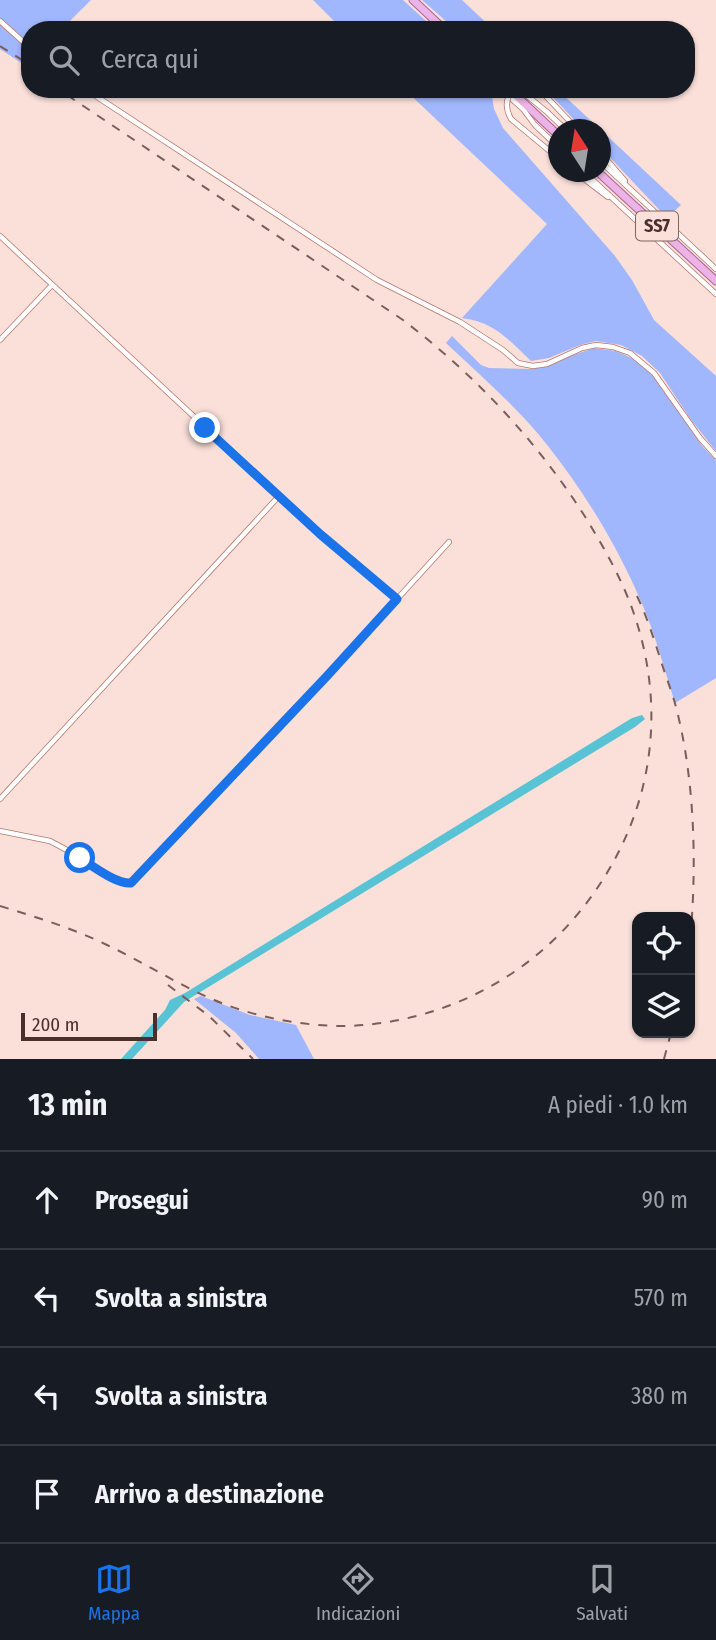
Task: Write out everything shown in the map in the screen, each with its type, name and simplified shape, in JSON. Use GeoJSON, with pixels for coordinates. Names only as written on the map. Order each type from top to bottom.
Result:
{"type":"FeatureCollection","features":[{"type":"Feature","properties":{"kind":"main road"},"geometry":{"type":"LineString","coordinates":[[413,0],[435,21]]}},
{"type":"Feature","properties":{"kind":"main road"},"geometry":{"type":"LineString","coordinates":[[523,98],[548,125]]}},
{"type":"Feature","properties":{"kind":"main road","name":"SS7"},"geometry":{"type":"LineString","coordinates":[[609,182],[716,281]]}},
{"type":"Feature","properties":{"kind":"street"},"geometry":{"type":"LineString","coordinates":[[0,21],[21,40]]}},
{"type":"Feature","properties":{"kind":"street"},"geometry":{"type":"LineString","coordinates":[[99,98],[377,280],[460,322],[518,363],[533,366],[547,364],[582,348],[596,345],[630,353],[654,373],[716,456]]}},
{"type":"Feature","properties":{"kind":"street"},"geometry":{"type":"LineString","coordinates":[[507,98],[506,104],[511,118],[548,149]]}},
{"type":"Feature","properties":{"kind":"street"},"geometry":{"type":"LineString","coordinates":[[511,98],[548,137]]}},
{"type":"Feature","properties":{"kind":"street"},"geometry":{"type":"LineString","coordinates":[[527,98],[554,119]]}},
{"type":"Feature","properties":{"kind":"street"},"geometry":{"type":"LineString","coordinates":[[548,98],[568,119]]}},
{"type":"Feature","properties":{"kind":"street"},"geometry":{"type":"LineString","coordinates":[[611,164],[640,199]]}},
{"type":"Feature","properties":{"kind":"street"},"geometry":{"type":"LineString","coordinates":[[611,171],[716,269]]}},
{"type":"Feature","properties":{"kind":"street"},"geometry":{"type":"LineString","coordinates":[[592,182],[716,294]]}},
{"type":"Feature","properties":{"kind":"street"},"geometry":{"type":"LineString","coordinates":[[0,236],[320,534],[397,599]]}},
{"type":"Feature","properties":{"kind":"street"},"geometry":{"type":"LineString","coordinates":[[0,340],[52,285]]}},
{"type":"Feature","properties":{"kind":"street"},"geometry":{"type":"LineString","coordinates":[[0,799],[279,496]]}},
{"type":"Feature","properties":{"kind":"street"},"geometry":{"type":"LineString","coordinates":[[0,831],[50,841],[106,874],[127,884],[131,883],[449,542]]}},
{"type":"Feature","properties":{"kind":"shaded area"},"geometry":{"type":"Polygon","coordinates":[[[0,0],[91,0],[70,21],[21,21],[21,63],[0,49],[0,0]]]}},
{"type":"Feature","properties":{"kind":"shaded area"},"geometry":{"type":"Polygon","coordinates":[[[313,0],[403,0],[426,21],[334,21],[313,0]]]}},
{"type":"Feature","properties":{"kind":"shaded area"},"geometry":{"type":"Polygon","coordinates":[[[422,0],[462,0],[484,21],[446,21],[422,0]]]}},
{"type":"Feature","properties":{"kind":"shaded area"},"geometry":{"type":"Polygon","coordinates":[[[414,98],[492,98],[494,109],[503,128],[615,256],[654,320],[716,376],[716,451],[691,420],[660,373],[642,356],[621,345],[596,341],[549,358],[531,361],[492,328],[462,318],[547,224],[414,98]]]}},
{"type":"Feature","properties":{"kind":"shaded area"},"geometry":{"type":"Polygon","coordinates":[[[554,98],[567,98],[589,119],[574,119],[554,98]]]}},
{"type":"Feature","properties":{"kind":"shaded area"},"geometry":{"type":"Polygon","coordinates":[[[611,140],[681,205],[667,218],[611,159],[611,140]]]}},
{"type":"Feature","properties":{"kind":"shaded area"},"geometry":{"type":"Polygon","coordinates":[[[452,336],[481,365],[489,368],[532,369],[594,348],[616,351],[636,360],[652,375],[703,447],[716,460],[716,678],[675,703],[643,606],[601,523],[576,483],[536,432],[446,343],[452,336]]]}},
{"type":"Feature","properties":{"kind":"shaded area"},"geometry":{"type":"Polygon","coordinates":[[[642,715],[645,719],[635,727],[184,1002],[132,1059],[121,1059],[165,1010],[170,1000],[632,718],[642,715]]]}},
{"type":"Feature","properties":{"kind":"shaded area"},"geometry":{"type":"Polygon","coordinates":[[[201,996],[250,1015],[296,1025],[314,1059],[259,1059],[236,1033],[194,999],[201,996]]]}},
{"type":"Feature","properties":{"kind":"railway"},"geometry":{"type":"LineString","coordinates":[[0,46],[21,59]]}},
{"type":"Feature","properties":{"kind":"railway"},"geometry":{"type":"LineString","coordinates":[[0,906],[81,933],[214,1000],[262,1016],[345,1026],[408,1018],[468,998],[496,983],[523,966],[570,923],[597,889],[618,853],[634,815],[645,776],[651,735],[651,694],[645,653],[623,586],[598,538],[565,487],[502,410],[454,363],[403,320],[71,98]]}},
{"type":"Feature","properties":{"kind":"railway"},"geometry":{"type":"LineString","coordinates":[[637,596],[674,701],[682,735],[693,824],[692,912]]}},
{"type":"Feature","properties":{"kind":"railway"},"geometry":{"type":"LineString","coordinates":[[168,985],[209,1016],[253,1059]]}},
{"type":"Feature","properties":{"kind":"railway"},"geometry":{"type":"LineString","coordinates":[[664,1059],[670,1038]]}},
{"type":"Feature","properties":{"kind":"route"},"geometry":{"type":"LineString","coordinates":[[80,858],[106,874],[127,884],[131,883],[397,599],[320,534],[205,428]]}}]}
